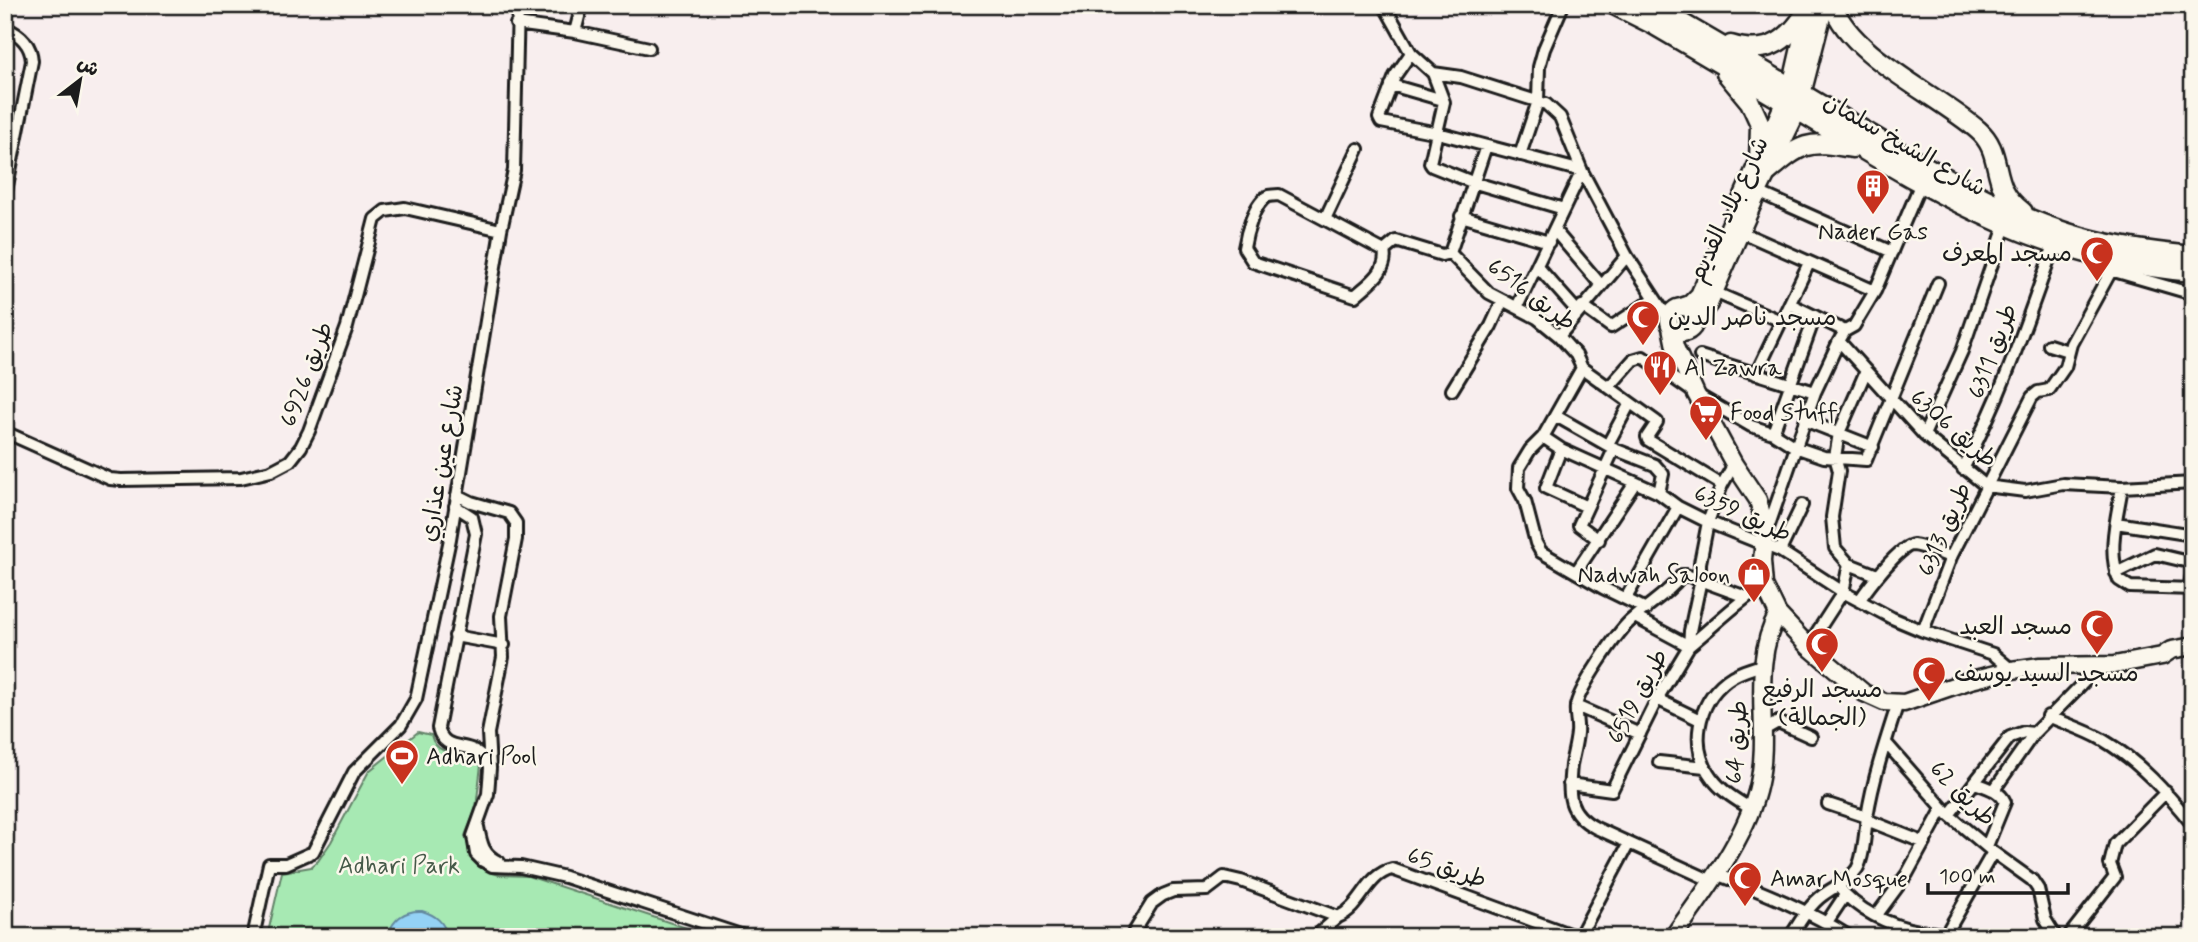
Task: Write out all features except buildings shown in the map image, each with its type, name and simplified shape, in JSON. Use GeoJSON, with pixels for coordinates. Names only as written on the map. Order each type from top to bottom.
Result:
{"type":"FeatureCollection","features":[{"type":"Feature","properties":{"kind":"main road","name":"شارع الشيخ سلمان"},"geometry":{"type":"LineString","coordinates":[[1614,5],[1717,62],[1794,98],[1964,188],[2040,223],[2102,243],[2193,256]]}},
{"type":"Feature","properties":{"kind":"main road","name":"شارع الشيخ سلمان"},"geometry":{"type":"LineString","coordinates":[[1650,5],[1710,39],[1864,150],[2005,226],[2091,256],[2158,269],[2193,272]]}},
{"type":"Feature","properties":{"kind":"main road"},"geometry":{"type":"LineString","coordinates":[[1833,5],[1837,18],[1846,31],[1862,45],[1982,133],[1995,158],[2000,187],[2015,206],[2040,223]]}},
{"type":"Feature","properties":{"kind":"main road"},"geometry":{"type":"LineString","coordinates":[[1710,39],[1751,50],[1769,47],[1782,41],[1797,28],[1810,6]]}},
{"type":"Feature","properties":{"kind":"main road"},"geometry":{"type":"LineString","coordinates":[[1717,62],[1750,102],[1759,124],[1763,168],[1806,144],[1825,143],[1864,150]]}},
{"type":"Feature","properties":{"kind":"street","name":"شارع عين عذاري"},"geometry":{"type":"LineString","coordinates":[[253,937],[268,867],[274,863],[292,862],[313,852],[354,772],[401,724],[416,699],[456,501],[501,230],[514,170],[518,5]]}},
{"type":"Feature","properties":{"kind":"street"},"geometry":{"type":"LineString","coordinates":[[575,32],[582,5]]}},
{"type":"Feature","properties":{"kind":"street"},"geometry":{"type":"LineString","coordinates":[[1384,5],[1411,53],[1433,74],[1443,100],[1430,163],[1432,166],[1472,182],[1564,209]]}},
{"type":"Feature","properties":{"kind":"street"},"geometry":{"type":"LineString","coordinates":[[1520,155],[1542,102],[1539,67],[1563,5]]}},
{"type":"Feature","properties":{"kind":"street"},"geometry":{"type":"LineString","coordinates":[[1794,98],[1825,5]]}},
{"type":"Feature","properties":{"kind":"street"},"geometry":{"type":"LineString","coordinates":[[1794,98],[1810,6]]}},
{"type":"Feature","properties":{"kind":"street"},"geometry":{"type":"LineString","coordinates":[[516,24],[575,32],[649,48]]}},
{"type":"Feature","properties":{"kind":"street"},"geometry":{"type":"LineString","coordinates":[[5,28],[17,33],[31,51],[32,61],[5,196]]}},
{"type":"Feature","properties":{"kind":"street"},"geometry":{"type":"LineString","coordinates":[[1411,53],[1391,85],[1379,121],[1438,133],[1582,171]]}},
{"type":"Feature","properties":{"kind":"street"},"geometry":{"type":"LineString","coordinates":[[1433,74],[1461,77],[1542,102],[1560,117],[1582,171],[1627,256],[1654,299],[1674,316],[1679,333],[1691,327]]}},
{"type":"Feature","properties":{"kind":"street"},"geometry":{"type":"LineString","coordinates":[[1391,85],[1443,100]]}},
{"type":"Feature","properties":{"kind":"street","name":"شارع بلاد القديم"},"geometry":{"type":"LineString","coordinates":[[1674,316],[1699,295],[1763,168],[1794,98]]}},
{"type":"Feature","properties":{"kind":"street"},"geometry":{"type":"LineString","coordinates":[[1384,251],[1396,241],[1442,255],[1450,253],[1486,146]]}},
{"type":"Feature","properties":{"kind":"street"},"geometry":{"type":"LineString","coordinates":[[1325,219],[1358,149]]}},
{"type":"Feature","properties":{"kind":"street","name":"شارع بلاد القديم"},"geometry":{"type":"LineString","coordinates":[[1691,327],[1706,309],[1714,292],[1758,192],[1763,168]]}},
{"type":"Feature","properties":{"kind":"street"},"geometry":{"type":"LineString","coordinates":[[1517,307],[1582,171]]}},
{"type":"Feature","properties":{"kind":"street"},"geometry":{"type":"LineString","coordinates":[[1763,543],[1815,392],[1839,341],[1845,331],[1854,326],[1875,291],[1921,183]]}},
{"type":"Feature","properties":{"kind":"street"},"geometry":{"type":"LineString","coordinates":[[1758,192],[1892,252]]}},
{"type":"Feature","properties":{"kind":"street"},"geometry":{"type":"LineString","coordinates":[[1279,195],[1384,251],[1386,258],[1378,275],[1355,296],[1253,262],[1247,255],[1245,240],[1260,202],[1268,196],[1279,195]]}},
{"type":"Feature","properties":{"kind":"street","name":"طريق 6926"},"geometry":{"type":"LineString","coordinates":[[5,432],[110,479],[242,478],[281,467],[290,461],[301,447],[309,431],[347,327],[375,219],[380,213],[405,208],[501,230]]}},
{"type":"Feature","properties":{"kind":"street"},"geometry":{"type":"LineString","coordinates":[[1461,216],[1552,237],[1601,285]]}},
{"type":"Feature","properties":{"kind":"street"},"geometry":{"type":"LineString","coordinates":[[1924,435],[1962,351],[2005,226]]}},
{"type":"Feature","properties":{"kind":"street"},"geometry":{"type":"LineString","coordinates":[[1741,232],[1875,291]]}},
{"type":"Feature","properties":{"kind":"street","name":"طريق 6311"},"geometry":{"type":"LineString","coordinates":[[1963,469],[1987,421],[2054,245]]}},
{"type":"Feature","properties":{"kind":"street","name":"طريق 6516"},"geometry":{"type":"LineString","coordinates":[[1450,253],[1489,293],[1537,318],[1559,336],[1576,355],[1582,368],[1657,422],[1647,439],[1664,452]]}},
{"type":"Feature","properties":{"kind":"street"},"geometry":{"type":"LineString","coordinates":[[1559,336],[1627,256]]}},
{"type":"Feature","properties":{"kind":"street"},"geometry":{"type":"LineString","coordinates":[[2091,256],[2110,271],[2193,294]]}},
{"type":"Feature","properties":{"kind":"street"},"geometry":{"type":"LineString","coordinates":[[1756,374],[1809,263]]}},
{"type":"Feature","properties":{"kind":"street","name":"طريق 6516"},"geometry":{"type":"LineString","coordinates":[[1538,267],[1580,309],[1608,326],[1614,326],[1654,299]]}},
{"type":"Feature","properties":{"kind":"street","name":"طريق 6313"},"geometry":{"type":"LineString","coordinates":[[1923,631],[1951,557],[2032,397],[2038,392],[2050,389],[2065,367],[2068,351],[2110,271]]}},
{"type":"Feature","properties":{"kind":"street"},"geometry":{"type":"LineString","coordinates":[[1609,387],[1633,360],[1643,358],[1696,394],[1751,426],[1773,433],[1795,447],[1824,457],[1866,460],[1938,283]]}},
{"type":"Feature","properties":{"kind":"street"},"geometry":{"type":"LineString","coordinates":[[1714,292],[1780,321]]}},
{"type":"Feature","properties":{"kind":"street"},"geometry":{"type":"LineString","coordinates":[[1452,390],[1491,326],[1502,302]]}},
{"type":"Feature","properties":{"kind":"street"},"geometry":{"type":"LineString","coordinates":[[1790,304],[1845,331]]}},
{"type":"Feature","properties":{"kind":"street"},"geometry":{"type":"LineString","coordinates":[[1674,316],[1692,312],[1687,359],[1696,394]]}},
{"type":"Feature","properties":{"kind":"street"},"geometry":{"type":"LineString","coordinates":[[1674,316],[1675,346],[1696,394],[1734,464],[1758,500],[1765,526],[1764,585],[1778,614],[1808,646],[1864,693],[1884,702],[1917,701],[1971,680],[2012,670],[2040,666],[2114,665],[2193,653]]}},
{"type":"Feature","properties":{"kind":"street"},"geometry":{"type":"LineString","coordinates":[[1773,433],[1815,316]]}},
{"type":"Feature","properties":{"kind":"street","name":"طريق 6306"},"geometry":{"type":"LineString","coordinates":[[1839,341],[1924,435],[1986,486],[2015,491],[2063,484],[2122,487],[2193,483]]}},
{"type":"Feature","properties":{"kind":"street"},"geometry":{"type":"LineString","coordinates":[[2049,345],[2068,351]]}},
{"type":"Feature","properties":{"kind":"street"},"geometry":{"type":"LineString","coordinates":[[1700,356],[1815,392]]}},
{"type":"Feature","properties":{"kind":"street"},"geometry":{"type":"LineString","coordinates":[[1582,368],[1543,437],[1530,450],[1519,468],[1518,488],[1541,551],[1647,609],[1620,633],[1581,691],[1576,706],[1578,719],[1569,784],[1574,811],[1583,821],[1629,845],[1714,878],[1774,896],[1828,922],[1850,937]]}},
{"type":"Feature","properties":{"kind":"street"},"geometry":{"type":"LineString","coordinates":[[1866,370],[1839,433],[1835,457],[1839,471],[1832,517],[1835,548],[1849,564],[1877,575]]}},
{"type":"Feature","properties":{"kind":"street"},"geometry":{"type":"LineString","coordinates":[[1599,540],[1579,527],[1607,468],[1611,446],[1630,403]]}},
{"type":"Feature","properties":{"kind":"street"},"geometry":{"type":"LineString","coordinates":[[1556,416],[1611,446],[1655,464],[1663,474],[1659,493]]}},
{"type":"Feature","properties":{"kind":"street"},"geometry":{"type":"LineString","coordinates":[[1807,421],[1873,447]]}},
{"type":"Feature","properties":{"kind":"street","name":"طريق 6359"},"geometry":{"type":"LineString","coordinates":[[1543,437],[1561,449],[1659,493],[1678,507],[1709,522],[1780,551],[1859,601],[1923,631],[1993,654],[2012,670]]}},
{"type":"Feature","properties":{"kind":"street"},"geometry":{"type":"LineString","coordinates":[[1561,449],[1545,486],[1587,507]]}},
{"type":"Feature","properties":{"kind":"street"},"geometry":{"type":"LineString","coordinates":[[1655,464],[1664,452],[1722,485]]}},
{"type":"Feature","properties":{"kind":"street","name":"طريق 6519"},"geometry":{"type":"LineString","coordinates":[[1569,784],[1612,790],[1657,699],[1689,646],[1700,580],[1700,563],[1709,522],[1722,485],[1734,464]]}},
{"type":"Feature","properties":{"kind":"street"},"geometry":{"type":"LineString","coordinates":[[1576,572],[1635,483]]}},
{"type":"Feature","properties":{"kind":"street"},"geometry":{"type":"LineString","coordinates":[[2122,487],[2113,556],[2119,578],[2130,587],[2191,589],[2193,571]]}},
{"type":"Feature","properties":{"kind":"street"},"geometry":{"type":"LineString","coordinates":[[456,501],[472,517],[477,534],[438,729],[440,737],[445,741],[472,748],[482,754],[490,768]]}},
{"type":"Feature","properties":{"kind":"street"},"geometry":{"type":"LineString","coordinates":[[456,501],[471,502],[509,513],[516,523],[515,544],[501,616],[503,661],[488,733],[490,768],[486,800],[478,824],[486,854],[508,866],[565,877],[748,936]]}},
{"type":"Feature","properties":{"kind":"street"},"geometry":{"type":"LineString","coordinates":[[1780,551],[1802,505]]}},
{"type":"Feature","properties":{"kind":"street"},"geometry":{"type":"LineString","coordinates":[[1626,598],[1678,507]]}},
{"type":"Feature","properties":{"kind":"street"},"geometry":{"type":"LineString","coordinates":[[2116,523],[2193,535]]}},
{"type":"Feature","properties":{"kind":"street"},"geometry":{"type":"LineString","coordinates":[[1859,601],[1877,575],[1904,549],[1912,545],[1951,557]]}},
{"type":"Feature","properties":{"kind":"street"},"geometry":{"type":"LineString","coordinates":[[2119,578],[2155,554],[2193,563]]}},
{"type":"Feature","properties":{"kind":"street"},"geometry":{"type":"LineString","coordinates":[[1808,646],[1843,592],[1849,564]]}},
{"type":"Feature","properties":{"kind":"street","name":"طريق 6519"},"geometry":{"type":"LineString","coordinates":[[1647,609],[1676,584],[1682,575],[1700,580]]}},
{"type":"Feature","properties":{"kind":"street"},"geometry":{"type":"LineString","coordinates":[[1700,580],[1746,597]]}},
{"type":"Feature","properties":{"kind":"street"},"geometry":{"type":"LineString","coordinates":[[1635,617],[1689,646],[1764,585]]}},
{"type":"Feature","properties":{"kind":"street","name":"طريق 64"},"geometry":{"type":"LineString","coordinates":[[1673,937],[1731,851],[1759,785],[1764,730],[1762,665],[1771,627],[1778,614]]}},
{"type":"Feature","properties":{"kind":"street"},"geometry":{"type":"LineString","coordinates":[[455,636],[503,645]]}},
{"type":"Feature","properties":{"kind":"street"},"geometry":{"type":"LineString","coordinates":[[2162,656],[2171,650],[2193,646]]}},
{"type":"Feature","properties":{"kind":"street"},"geometry":{"type":"LineString","coordinates":[[1751,809],[1719,787],[1705,767],[1698,736],[1704,708],[1718,687],[1738,673],[1762,665]]}},
{"type":"Feature","properties":{"kind":"street"},"geometry":{"type":"LineString","coordinates":[[1994,790],[2048,716],[2084,682],[2091,666]]}},
{"type":"Feature","properties":{"kind":"street"},"geometry":{"type":"LineString","coordinates":[[1657,699],[1700,720]]}},
{"type":"Feature","properties":{"kind":"street"},"geometry":{"type":"LineString","coordinates":[[1828,922],[1842,890],[1862,857],[1867,818],[1898,703]]}},
{"type":"Feature","properties":{"kind":"street"},"geometry":{"type":"LineString","coordinates":[[1576,706],[1640,734]]}},
{"type":"Feature","properties":{"kind":"street"},"geometry":{"type":"LineString","coordinates":[[2048,716],[2126,754],[2166,792],[2193,825]]}},
{"type":"Feature","properties":{"kind":"street"},"geometry":{"type":"LineString","coordinates":[[1764,730],[1777,722],[1811,737]]}},
{"type":"Feature","properties":{"kind":"street"},"geometry":{"type":"LineString","coordinates":[[1876,916],[1907,874],[1946,811],[1975,783],[2010,737],[2024,732],[2034,733]]}},
{"type":"Feature","properties":{"kind":"street"},"geometry":{"type":"LineString","coordinates":[[472,748],[482,743],[488,733]]}},
{"type":"Feature","properties":{"kind":"street","name":"طريق 62"},"geometry":{"type":"LineString","coordinates":[[1886,743],[1946,811],[1990,849],[2032,880],[2038,889],[2050,934]]}},
{"type":"Feature","properties":{"kind":"street"},"geometry":{"type":"LineString","coordinates":[[1659,762],[1705,767]]}},
{"type":"Feature","properties":{"kind":"street"},"geometry":{"type":"LineString","coordinates":[[1790,937],[1807,912],[1824,894],[1842,890],[1876,916],[1918,931],[1948,935],[1990,849],[2005,802],[1994,790],[1975,783]]}},
{"type":"Feature","properties":{"kind":"street"},"geometry":{"type":"LineString","coordinates":[[2068,937],[2115,877],[2110,864],[2115,844],[2166,792]]}},
{"type":"Feature","properties":{"kind":"street"},"geometry":{"type":"LineString","coordinates":[[1828,804],[1924,843]]}},
{"type":"Feature","properties":{"kind":"street"},"geometry":{"type":"LineString","coordinates":[[1578,937],[1629,845]]}},
{"type":"Feature","properties":{"kind":"street","name":"طريق 65"},"geometry":{"type":"LineString","coordinates":[[1338,916],[1348,911],[1372,880],[1384,871],[1392,869],[1578,937]]}},
{"type":"Feature","properties":{"kind":"street"},"geometry":{"type":"LineString","coordinates":[[1131,937],[1152,903],[1163,895],[1174,891],[1207,890],[1224,877],[1338,916],[1315,937]]}},
{"type":"Feature","properties":{"kind":"green space","name":"Adhari Park"},"geometry":{"type":"Polygon","coordinates":[[[418,732],[431,735],[441,749],[471,754],[481,765],[476,808],[465,836],[472,858],[480,867],[499,875],[528,876],[714,937],[267,937],[282,872],[311,867],[318,861],[369,771],[418,732]]]}},
{"type":"Feature","properties":{"kind":"water"},"geometry":{"type":"Polygon","coordinates":[[[422,911],[439,920],[448,937],[398,937],[388,934],[401,916],[422,911]]]}},
{"type":"Feature","properties":{"kind":"place","name":"Nader Gas"},"geometry":{"type":"Point","coordinates":[1873,216]}},
{"type":"Feature","properties":{"kind":"place","name":"مسجد المعرف"},"geometry":{"type":"Point","coordinates":[2097,283]}},
{"type":"Feature","properties":{"kind":"place","name":"مسجد ناصر الدين"},"geometry":{"type":"Point","coordinates":[1643,347]}},
{"type":"Feature","properties":{"kind":"place","name":"Al Zawra"},"geometry":{"type":"Point","coordinates":[1660,397]}},
{"type":"Feature","properties":{"kind":"place","name":"Food Stuff"},"geometry":{"type":"Point","coordinates":[1706,442]}},
{"type":"Feature","properties":{"kind":"place","name":"Nadwah Saloon"},"geometry":{"type":"Point","coordinates":[1754,604]}},
{"type":"Feature","properties":{"kind":"place","name":"مسجد العبد"},"geometry":{"type":"Point","coordinates":[2097,656]}},
{"type":"Feature","properties":{"kind":"place","name":"مسجد الرفيع (الجمالة)"},"geometry":{"type":"Point","coordinates":[1822,674]}},
{"type":"Feature","properties":{"kind":"place","name":"مسجد السيد يوسف"},"geometry":{"type":"Point","coordinates":[1929,703]}},
{"type":"Feature","properties":{"kind":"place","name":"Adhari Pool"},"geometry":{"type":"Point","coordinates":[402,786]}},
{"type":"Feature","properties":{"kind":"place","name":"Amar Mosque"},"geometry":{"type":"Point","coordinates":[1745,908]}}]}
